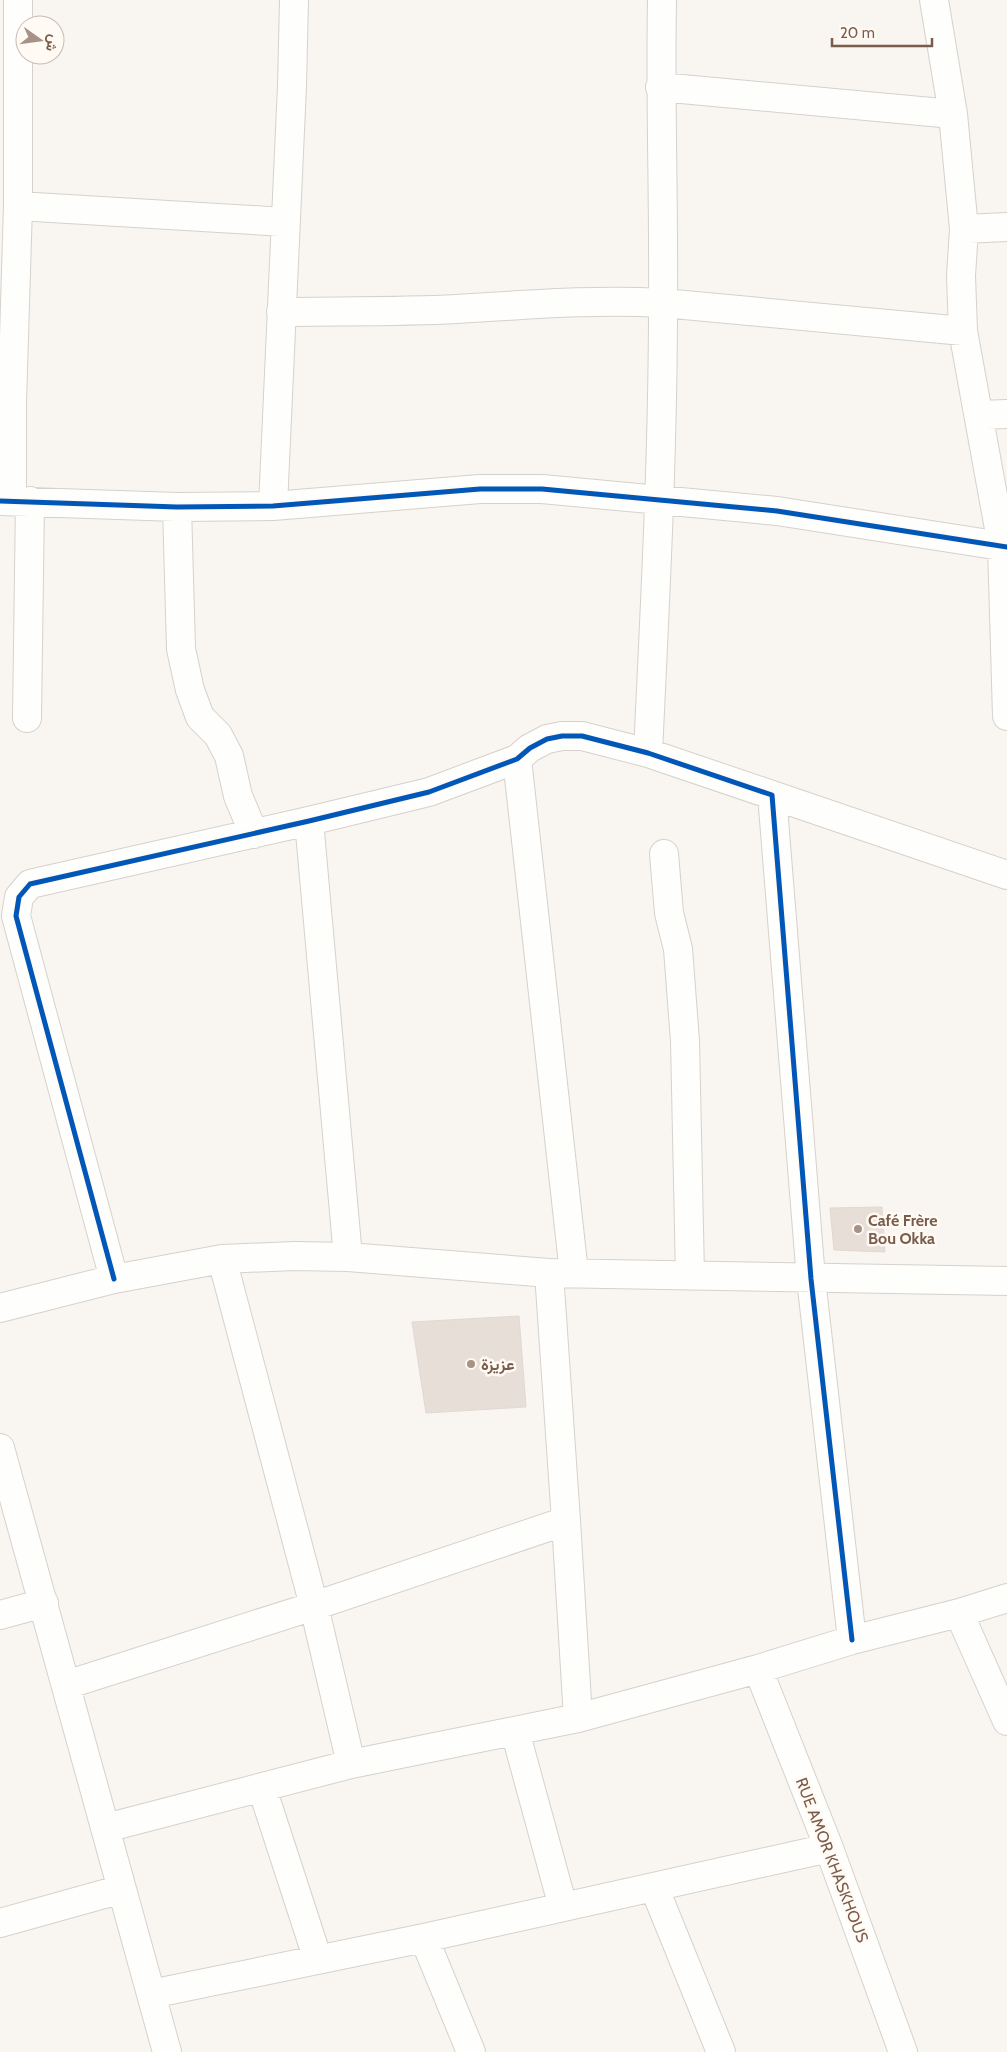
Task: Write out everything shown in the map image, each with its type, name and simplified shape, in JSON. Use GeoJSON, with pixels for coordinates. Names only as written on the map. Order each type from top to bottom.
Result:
{"type":"FeatureCollection","features":[{"type":"Feature","properties":{"kind":"street"},"geometry":{"type":"LineString","coordinates":[[18,0],[9,167],[18,206],[6,402],[27,718]]}},
{"type":"Feature","properties":{"kind":"street"},"geometry":{"type":"LineString","coordinates":[[273,506],[292,86],[294,0]]}},
{"type":"Feature","properties":{"kind":"street"},"geometry":{"type":"LineString","coordinates":[[648,753],[659,498],[663,303],[660,87],[662,0]]}},
{"type":"Feature","properties":{"kind":"street"},"geometry":{"type":"LineString","coordinates":[[934,0],[953,114],[964,229],[961,276],[963,331],[1004,546],[1007,716]]}},
{"type":"Feature","properties":{"kind":"street"},"geometry":{"type":"LineString","coordinates":[[660,87],[953,114]]}},
{"type":"Feature","properties":{"kind":"street"},"geometry":{"type":"LineString","coordinates":[[18,206],[286,222]]}},
{"type":"Feature","properties":{"kind":"street"},"geometry":{"type":"LineString","coordinates":[[964,229],[1007,228]]}},
{"type":"Feature","properties":{"kind":"street"},"geometry":{"type":"LineString","coordinates":[[281,312],[456,309],[553,302],[616,301],[663,303],[963,331]]}},
{"type":"Feature","properties":{"kind":"street"},"geometry":{"type":"LineString","coordinates":[[979,414],[1007,414]]}},
{"type":"Feature","properties":{"kind":"street"},"geometry":{"type":"LineString","coordinates":[[14,501],[177,507],[273,506],[480,489],[542,489],[659,498],[777,511],[1004,546]]}},
{"type":"Feature","properties":{"kind":"street"},"geometry":{"type":"LineString","coordinates":[[177,507],[181,649],[190,690],[200,716],[218,735],[229,756],[238,796],[254,834]]}},
{"type":"Feature","properties":{"kind":"street"},"geometry":{"type":"LineString","coordinates":[[114,1279],[16,916],[19,897],[30,884],[254,834],[429,792],[517,759],[530,748],[546,740],[562,736],[582,736],[648,753],[1007,875]]}},
{"type":"Feature","properties":{"kind":"street"},"geometry":{"type":"LineString","coordinates":[[517,759],[561,1273],[566,1521],[578,1718]]}},
{"type":"Feature","properties":{"kind":"street"},"geometry":{"type":"LineString","coordinates":[[772,795],[811,1279],[852,1640]]}},
{"type":"Feature","properties":{"kind":"street"},"geometry":{"type":"LineString","coordinates":[[309,821],[348,1257]]}},
{"type":"Feature","properties":{"kind":"street"},"geometry":{"type":"LineString","coordinates":[[664,854],[669,913],[678,949],[686,1041],[690,1276]]}},
{"type":"Feature","properties":{"kind":"street"},"geometry":{"type":"LineString","coordinates":[[0,1308],[114,1279],[222,1259],[348,1257],[561,1273],[811,1279],[1007,1280]]}},
{"type":"Feature","properties":{"kind":"street"},"geometry":{"type":"LineString","coordinates":[[222,1259],[314,1606],[351,1764]]}},
{"type":"Feature","properties":{"kind":"street"},"geometry":{"type":"LineString","coordinates":[[0,1448],[167,2052]]}},
{"type":"Feature","properties":{"kind":"street"},"geometry":{"type":"LineString","coordinates":[[66,1685],[314,1606],[566,1521]]}},
{"type":"Feature","properties":{"kind":"street"},"geometry":{"type":"LineString","coordinates":[[106,1828],[351,1764],[578,1718],[758,1669],[852,1640],[959,1613],[1007,1598]]}},
{"type":"Feature","properties":{"kind":"street"},"geometry":{"type":"LineString","coordinates":[[0,1615],[44,1602]]}},
{"type":"Feature","properties":{"kind":"street"},"geometry":{"type":"LineString","coordinates":[[959,1613],[1007,1721]]}},
{"type":"Feature","properties":{"kind":"street","name":"RUE AMOR KHASKHOUS"},"geometry":{"type":"LineString","coordinates":[[758,1669],[829,1848],[903,2052]]}},
{"type":"Feature","properties":{"kind":"street"},"geometry":{"type":"LineString","coordinates":[[515,1731],[563,1907]]}},
{"type":"Feature","properties":{"kind":"street"},"geometry":{"type":"LineString","coordinates":[[262,1788],[318,1960]]}},
{"type":"Feature","properties":{"kind":"street"},"geometry":{"type":"LineString","coordinates":[[151,1994],[424,1938],[829,1848]]}},
{"type":"Feature","properties":{"kind":"street"},"geometry":{"type":"LineString","coordinates":[[654,1887],[721,2052]]}},
{"type":"Feature","properties":{"kind":"street"},"geometry":{"type":"LineString","coordinates":[[0,1923],[122,1889]]}},
{"type":"Feature","properties":{"kind":"street"},"geometry":{"type":"LineString","coordinates":[[424,1938],[471,2052]]}},
{"type":"Feature","properties":{"kind":"building","name":"Café Frère Bou Okka"},"geometry":{"type":"Polygon","coordinates":[[[882,1207],[885,1252],[834,1250],[830,1208],[882,1207]]]}},
{"type":"Feature","properties":{"kind":"building","name":"عزيزة"},"geometry":{"type":"Polygon","coordinates":[[[519,1316],[526,1407],[426,1413],[412,1322],[519,1316]]]}},
{"type":"Feature","properties":{"kind":"cycle path"},"geometry":{"type":"LineString","coordinates":[[0,501],[177,507],[273,506],[480,489],[542,489],[777,511],[1007,547]]}},
{"type":"Feature","properties":{"kind":"cycle path"},"geometry":{"type":"LineString","coordinates":[[114,1279],[16,916],[19,897],[30,884],[429,792],[517,759],[530,748],[547,739],[562,736],[582,736],[648,753],[772,795],[811,1279],[852,1640]]}},
{"type":"Feature","properties":{"kind":"place","name":"Café Frère Bou Okka"},"geometry":{"type":"Point","coordinates":[858,1229]}},
{"type":"Feature","properties":{"kind":"place","name":"عزيزة"},"geometry":{"type":"Point","coordinates":[471,1364]}}]}
